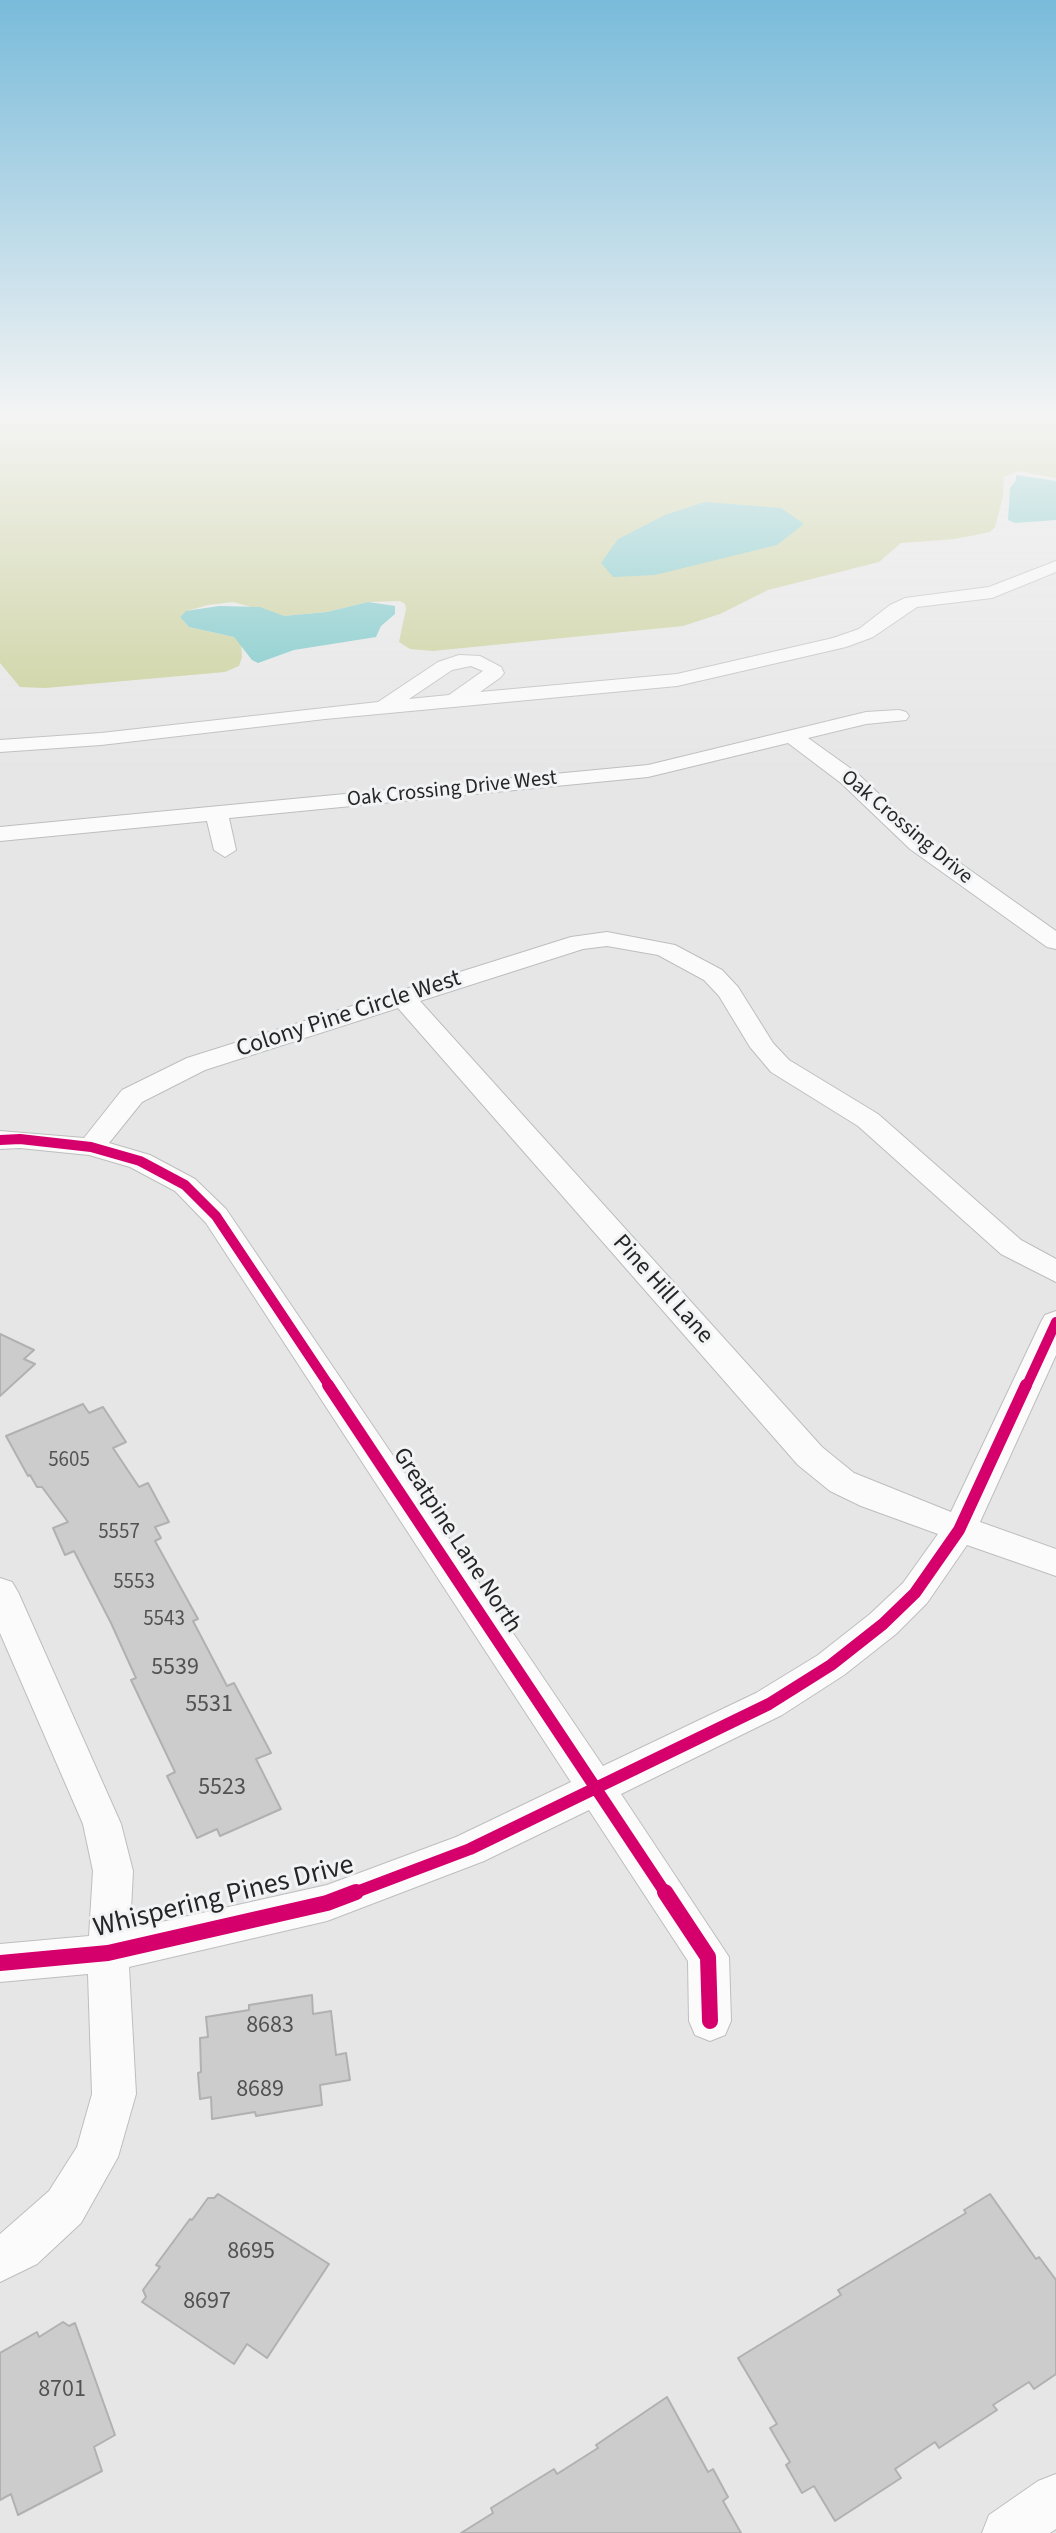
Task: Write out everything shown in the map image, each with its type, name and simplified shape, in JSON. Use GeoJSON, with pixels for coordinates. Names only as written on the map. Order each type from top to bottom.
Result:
{"type":"FeatureCollection","features":[{"type":"Feature","properties":{"kind":"street"},"geometry":{"type":"LineString","coordinates":[[0,746],[101,739],[383,708],[677,680],[857,636],[912,602],[992,592],[1056,566]]}},
{"type":"Feature","properties":{"kind":"street"},"geometry":{"type":"LineString","coordinates":[[383,708],[446,666],[472,660],[491,667],[494,673],[455,701]]}},
{"type":"Feature","properties":{"kind":"street","name":"Oak Crossing Drive West"},"geometry":{"type":"LineString","coordinates":[[0,834],[648,771],[866,718],[899,716]]}},
{"type":"Feature","properties":{"kind":"street","name":"Oak Crossing Drive"},"geometry":{"type":"LineString","coordinates":[[793,737],[849,778],[918,844],[1056,942]]}},
{"type":"Feature","properties":{"kind":"street"},"geometry":{"type":"LineString","coordinates":[[217,813],[225,850]]}},
{"type":"Feature","properties":{"kind":"street","name":"Colony Pine Circle West"},"geometry":{"type":"LineString","coordinates":[[91,1147],[132,1096],[167,1076],[196,1064],[580,942],[607,939],[666,950],[713,975],[729,992],[762,1047],[780,1066],[868,1120],[1011,1247],[1056,1272]]}},
{"type":"Feature","properties":{"kind":"street","name":"Pine Hill Lane"},"geometry":{"type":"LineString","coordinates":[[403,998],[810,1456],[842,1482],[873,1497],[1056,1563]]}},
{"type":"Feature","properties":{"kind":"street","name":"Greatpine Lane North"},"geometry":{"type":"LineString","coordinates":[[0,1140],[20,1139],[91,1147],[140,1161],[185,1185],[216,1216],[708,1957],[710,2021]]}},
{"type":"Feature","properties":{"kind":"street","name":"Whispering Pines Drive"},"geometry":{"type":"LineString","coordinates":[[0,1963],[108,1954],[327,1903],[470,1849],[769,1704],[831,1665],[883,1624],[915,1593],[959,1530],[1056,1322]]}},
{"type":"Feature","properties":{"kind":"street"},"geometry":{"type":"LineString","coordinates":[[0,1592],[102,1824],[113,1871],[108,1954],[114,2094],[96,2157],[65,2207],[21,2248],[0,2259]]}},
{"type":"Feature","properties":{"kind":"street"},"geometry":{"type":"LineString","coordinates":[[1006,2533],[1056,2499]]}},
{"type":"Feature","properties":{"kind":"green space"},"geometry":{"type":"Polygon","coordinates":[[[0,533],[984,533],[955,539],[901,543],[879,562],[768,590],[720,614],[683,626],[433,651],[410,649],[399,642],[406,609],[405,604],[400,601],[368,602],[327,612],[284,616],[233,602],[208,605],[187,611],[180,617],[189,627],[234,637],[241,642],[242,657],[239,666],[225,672],[45,688],[20,687],[0,663],[0,533]]]}},
{"type":"Feature","properties":{"kind":"water"},"geometry":{"type":"Polygon","coordinates":[[[629,533],[792,533],[777,545],[655,575],[613,577],[601,563],[618,539],[629,533]]]}},
{"type":"Feature","properties":{"kind":"water"},"geometry":{"type":"Polygon","coordinates":[[[368,602],[395,606],[395,614],[381,626],[376,637],[294,650],[258,663],[252,660],[234,637],[189,627],[180,617],[186,611],[219,606],[260,607],[284,616],[327,612],[368,602]]]}},
{"type":"Feature","properties":{"kind":"building"},"geometry":{"type":"Polygon","coordinates":[[[0,1334],[34,1350],[24,1359],[35,1364],[0,1396],[0,1334]]]}},
{"type":"Feature","properties":{"kind":"building"},"geometry":{"type":"Polygon","coordinates":[[[83,1404],[89,1413],[103,1407],[126,1442],[113,1448],[139,1487],[148,1483],[169,1522],[155,1527],[161,1538],[155,1541],[198,1619],[193,1621],[227,1686],[234,1683],[271,1753],[256,1759],[281,1809],[220,1836],[217,1829],[197,1838],[167,1776],[175,1772],[131,1680],[136,1678],[111,1623],[74,1551],[65,1555],[53,1528],[68,1522],[42,1487],[37,1487],[30,1475],[28,1476],[6,1436],[83,1404]]]}},
{"type":"Feature","properties":{"kind":"building"},"geometry":{"type":"Polygon","coordinates":[[[312,1995],[313,2014],[331,2011],[336,2055],[346,2053],[350,2080],[320,2085],[322,2105],[256,2116],[255,2112],[212,2119],[211,2097],[200,2099],[198,2073],[201,2072],[200,2038],[208,2037],[206,2017],[249,2010],[249,2005],[312,1995]]]}},
{"type":"Feature","properties":{"kind":"building"},"geometry":{"type":"Polygon","coordinates":[[[218,2194],[329,2264],[267,2358],[247,2344],[234,2364],[142,2302],[146,2297],[143,2290],[160,2267],[156,2265],[208,2198],[214,2198],[218,2194]]]}},
{"type":"Feature","properties":{"kind":"building"},"geometry":{"type":"Polygon","coordinates":[[[990,2194],[1036,2259],[1039,2257],[1056,2280],[1056,2374],[1034,2389],[1029,2382],[993,2405],[997,2410],[939,2448],[935,2442],[895,2469],[901,2478],[835,2521],[814,2486],[802,2493],[786,2465],[790,2462],[770,2428],[777,2424],[738,2358],[841,2295],[838,2290],[966,2213],[964,2210],[990,2194]]]}},
{"type":"Feature","properties":{"kind":"building"},"geometry":{"type":"Polygon","coordinates":[[[63,2322],[69,2326],[75,2323],[115,2435],[94,2447],[102,2471],[18,2515],[11,2494],[0,2500],[0,2353],[37,2332],[39,2337],[63,2322]]]}},
{"type":"Feature","properties":{"kind":"building"},"geometry":{"type":"Polygon","coordinates":[[[667,2397],[708,2472],[713,2469],[728,2497],[723,2501],[741,2533],[461,2533],[493,2513],[491,2508],[554,2469],[557,2474],[598,2448],[596,2445],[667,2397]]]}},
{"type":"Feature","properties":{"kind":"cycle path"},"geometry":{"type":"LineString","coordinates":[[0,1140],[20,1139],[91,1147],[140,1161],[185,1185],[216,1216],[708,1957],[710,2021]]}},
{"type":"Feature","properties":{"kind":"cycle path"},"geometry":{"type":"LineString","coordinates":[[0,1963],[108,1953],[327,1903],[470,1849],[769,1704],[831,1665],[883,1624],[915,1593],[959,1530],[1056,1322]]}}]}
